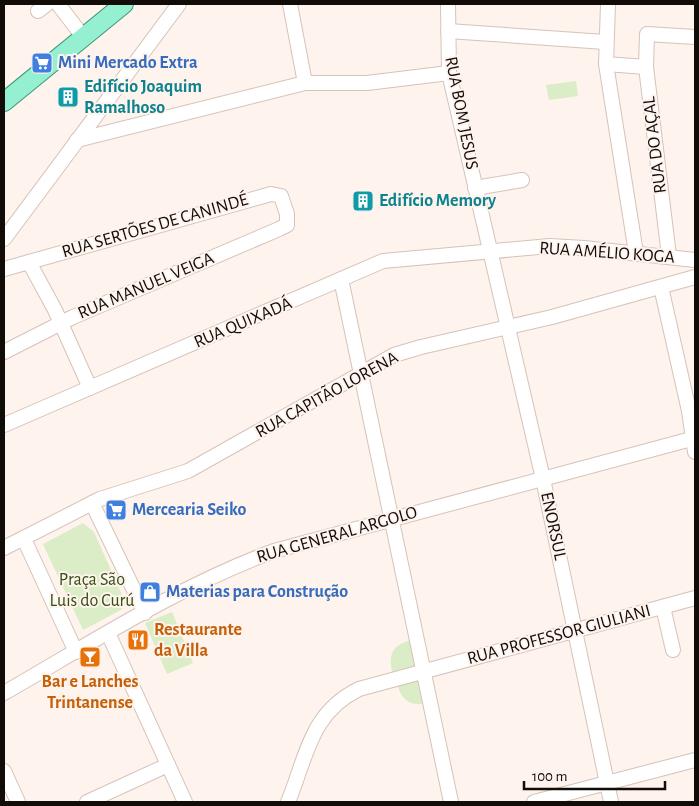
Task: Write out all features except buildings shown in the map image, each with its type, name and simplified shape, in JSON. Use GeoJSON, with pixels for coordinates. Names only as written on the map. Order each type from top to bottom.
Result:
{"type":"FeatureCollection","features":[{"type":"Feature","properties":{"kind":"main road"},"geometry":{"type":"LineString","coordinates":[[4,102],[124,4]]}},
{"type":"Feature","properties":{"kind":"street"},"geometry":{"type":"LineString","coordinates":[[58,4],[84,38]]}},
{"type":"Feature","properties":{"kind":"street"},"geometry":{"type":"LineString","coordinates":[[4,238],[179,4]]}},
{"type":"Feature","properties":{"kind":"street"},"geometry":{"type":"LineString","coordinates":[[290,4],[304,83]]}},
{"type":"Feature","properties":{"kind":"street","name":"RUA BOM JESUS"},"geometry":{"type":"LineString","coordinates":[[448,4],[449,73],[489,251]]}},
{"type":"Feature","properties":{"kind":"street"},"geometry":{"type":"LineString","coordinates":[[608,4],[606,64],[636,253]]}},
{"type":"Feature","properties":{"kind":"street"},"geometry":{"type":"LineString","coordinates":[[448,31],[606,42]]}},
{"type":"Feature","properties":{"kind":"street","name":"RUA DO AÇAL"},"geometry":{"type":"LineString","coordinates":[[669,256],[646,66],[647,34],[695,37]]}},
{"type":"Feature","properties":{"kind":"street"},"geometry":{"type":"LineString","coordinates":[[606,64],[646,66]]}},
{"type":"Feature","properties":{"kind":"street"},"geometry":{"type":"LineString","coordinates":[[77,140],[304,83],[367,83],[449,73]]}},
{"type":"Feature","properties":{"kind":"street"},"geometry":{"type":"LineString","coordinates":[[475,188],[522,180]]}},
{"type":"Feature","properties":{"kind":"street","name":"RUA SERTÕES DE CANINDÉ"},"geometry":{"type":"LineString","coordinates":[[4,269],[271,194],[281,196],[288,222]]}},
{"type":"Feature","properties":{"kind":"street","name":"RUA MANUEL VEIGA"},"geometry":{"type":"LineString","coordinates":[[4,352],[61,322],[279,229],[288,222]]}},
{"type":"Feature","properties":{"kind":"street","name":"RUA AMÉLIO KOGA"},"geometry":{"type":"LineString","coordinates":[[489,251],[550,246],[695,260]]}},
{"type":"Feature","properties":{"kind":"street","name":"RUA QUIXADÁ"},"geometry":{"type":"LineString","coordinates":[[4,426],[383,260],[489,251]]}},
{"type":"Feature","properties":{"kind":"street","name":"ENORSUL"},"geometry":{"type":"LineString","coordinates":[[489,251],[509,327],[543,479],[610,802]]}},
{"type":"Feature","properties":{"kind":"street"},"geometry":{"type":"LineString","coordinates":[[29,262],[61,322],[90,388]]}},
{"type":"Feature","properties":{"kind":"street","name":"RUA CAPITÃO LORENA"},"geometry":{"type":"LineString","coordinates":[[4,548],[92,503],[188,471],[394,355],[695,278]]}},
{"type":"Feature","properties":{"kind":"street"},"geometry":{"type":"LineString","coordinates":[[341,279],[451,802]]}},
{"type":"Feature","properties":{"kind":"street"},"geometry":{"type":"LineString","coordinates":[[661,287],[694,443]]}},
{"type":"Feature","properties":{"kind":"street","name":"RUA GENERAL ARGOLO"},"geometry":{"type":"LineString","coordinates":[[4,693],[108,633],[232,567],[274,551],[543,479],[694,443]]}},
{"type":"Feature","properties":{"kind":"street"},"geometry":{"type":"LineString","coordinates":[[92,503],[145,613]]}},
{"type":"Feature","properties":{"kind":"street"},"geometry":{"type":"LineString","coordinates":[[24,538],[76,652]]}},
{"type":"Feature","properties":{"kind":"street","name":"RUA PROFESSOR GIULIANI"},"geometry":{"type":"LineString","coordinates":[[288,802],[317,725],[328,710],[359,688],[695,598]]}},
{"type":"Feature","properties":{"kind":"street"},"geometry":{"type":"LineString","coordinates":[[663,607],[673,650]]}},
{"type":"Feature","properties":{"kind":"street"},"geometry":{"type":"LineString","coordinates":[[108,633],[185,802]]}},
{"type":"Feature","properties":{"kind":"street"},"geometry":{"type":"LineString","coordinates":[[534,802],[695,760]]}},
{"type":"Feature","properties":{"kind":"street"},"geometry":{"type":"LineString","coordinates":[[86,802],[168,765]]}},
{"type":"Feature","properties":{"kind":"street"},"geometry":{"type":"LineString","coordinates":[[4,771],[18,802]]}},
{"type":"Feature","properties":{"kind":"green space"},"geometry":{"type":"Polygon","coordinates":[[[576,81],[578,96],[549,100],[546,85],[576,81]]]}},
{"type":"Feature","properties":{"kind":"green space","name":"Praça São Luis do Curú"},"geometry":{"type":"Polygon","coordinates":[[[83,523],[94,532],[126,604],[121,610],[83,630],[43,544],[83,523]]]}},
{"type":"Feature","properties":{"kind":"green space"},"geometry":{"type":"Polygon","coordinates":[[[172,612],[193,663],[167,674],[145,623],[172,612]]]}},
{"type":"Feature","properties":{"kind":"green space"},"geometry":{"type":"Polygon","coordinates":[[[415,639],[421,667],[393,675],[391,661],[394,651],[401,644],[415,639]]]}},
{"type":"Feature","properties":{"kind":"green space"},"geometry":{"type":"Polygon","coordinates":[[[423,676],[429,703],[417,704],[408,701],[401,694],[397,683],[423,676]]]}},
{"type":"Feature","properties":{"kind":"place","name":"Mini Mercado Extra"},"geometry":{"type":"Point","coordinates":[42,63]}},
{"type":"Feature","properties":{"kind":"place","name":"Edifício Joaquim Ramalhoso"},"geometry":{"type":"Point","coordinates":[68,97]}},
{"type":"Feature","properties":{"kind":"place","name":"Edifício Memory"},"geometry":{"type":"Point","coordinates":[363,201]}},
{"type":"Feature","properties":{"kind":"place","name":"Mercearia Seiko"},"geometry":{"type":"Point","coordinates":[116,510]}},
{"type":"Feature","properties":{"kind":"place","name":"Materias para Construção"},"geometry":{"type":"Point","coordinates":[150,592]}},
{"type":"Feature","properties":{"kind":"place","name":"Restaurante da Villa"},"geometry":{"type":"Point","coordinates":[138,640]}},
{"type":"Feature","properties":{"kind":"place","name":"Bar e Lanches Trintanense"},"geometry":{"type":"Point","coordinates":[90,657]}}]}
